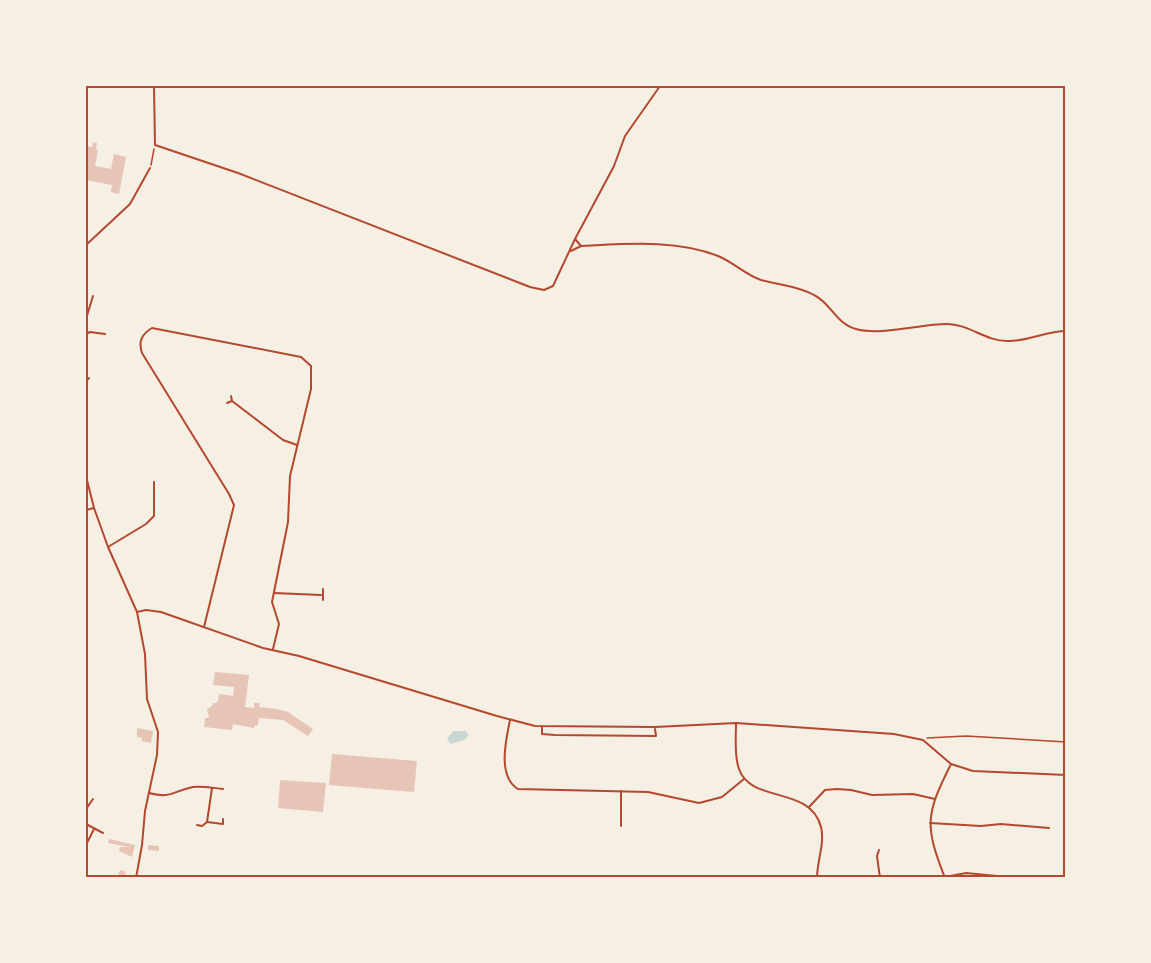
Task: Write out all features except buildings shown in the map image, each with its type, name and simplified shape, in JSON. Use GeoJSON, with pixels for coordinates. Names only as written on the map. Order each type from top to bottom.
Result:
{"type":"FeatureCollection","features":[{"type":"Feature","properties":{"kind":"street"},"geometry":{"type":"LineString","coordinates":[[154,86],[155,145],[238,174],[530,287],[544,290],[553,286],[568,252],[614,166],[625,136],[660,86]]}},
{"type":"Feature","properties":{"kind":"street"},"geometry":{"type":"LineString","coordinates":[[86,244],[130,204],[150,168]]}},
{"type":"Feature","properties":{"kind":"street"},"geometry":{"type":"LineString","coordinates":[[575,239],[581,246]]}},
{"type":"Feature","properties":{"kind":"street"},"geometry":{"type":"LineString","coordinates":[[568,252],[581,246],[623,244],[696,249],[716,255],[762,280],[816,295],[845,325],[856,330],[872,331],[925,324],[962,325],[982,336],[1009,342],[1065,332]]}},
{"type":"Feature","properties":{"kind":"street"},"geometry":{"type":"LineString","coordinates":[[86,319],[93,296]]}},
{"type":"Feature","properties":{"kind":"street"},"geometry":{"type":"LineString","coordinates":[[86,302],[91,303]]}},
{"type":"Feature","properties":{"kind":"street"},"geometry":{"type":"LineString","coordinates":[[204,627],[234,505],[142,354],[140,341],[145,332],[152,328],[301,357],[312,366],[311,389],[290,476],[288,522],[272,602],[279,624],[273,650]]}},
{"type":"Feature","properties":{"kind":"street"},"geometry":{"type":"LineString","coordinates":[[86,334],[90,332],[105,334]]}},
{"type":"Feature","properties":{"kind":"street"},"geometry":{"type":"LineString","coordinates":[[86,390],[86,382],[89,378]]}},
{"type":"Feature","properties":{"kind":"street"},"geometry":{"type":"LineString","coordinates":[[231,396],[232,401],[283,440],[297,445]]}},
{"type":"Feature","properties":{"kind":"street"},"geometry":{"type":"LineString","coordinates":[[227,403],[232,401]]}},
{"type":"Feature","properties":{"kind":"street"},"geometry":{"type":"LineString","coordinates":[[86,476],[94,508],[108,547],[137,612],[144,642],[147,699],[158,732],[157,755],[136,878]]}},
{"type":"Feature","properties":{"kind":"street"},"geometry":{"type":"LineString","coordinates":[[108,547],[150,520],[155,510],[154,482]]}},
{"type":"Feature","properties":{"kind":"street"},"geometry":{"type":"LineString","coordinates":[[155,496],[161,497]]}},
{"type":"Feature","properties":{"kind":"street"},"geometry":{"type":"LineString","coordinates":[[86,510],[94,508]]}},
{"type":"Feature","properties":{"kind":"street"},"geometry":{"type":"LineString","coordinates":[[87,586],[86,581],[91,579]]}},
{"type":"Feature","properties":{"kind":"street"},"geometry":{"type":"LineString","coordinates":[[322,600],[323,589]]}},
{"type":"Feature","properties":{"kind":"street"},"geometry":{"type":"LineString","coordinates":[[274,593],[321,595]]}},
{"type":"Feature","properties":{"kind":"street"},"geometry":{"type":"LineString","coordinates":[[137,612],[152,610],[273,650],[322,662],[510,720],[542,727],[656,727],[736,723],[894,734],[923,740],[951,764],[973,771],[1065,775]]}},
{"type":"Feature","properties":{"kind":"street"},"geometry":{"type":"LineString","coordinates":[[510,720],[506,743],[506,772],[512,785],[525,790],[648,792],[699,803],[722,796],[744,779]]}},
{"type":"Feature","properties":{"kind":"street"},"geometry":{"type":"LineString","coordinates":[[736,723],[737,761],[744,779],[761,789],[800,801],[816,816],[822,833],[817,878]]}},
{"type":"Feature","properties":{"kind":"street"},"geometry":{"type":"LineString","coordinates":[[542,727],[542,734]]}},
{"type":"Feature","properties":{"kind":"street"},"geometry":{"type":"LineString","coordinates":[[537,734],[656,736],[656,727]]}},
{"type":"Feature","properties":{"kind":"street"},"geometry":{"type":"LineString","coordinates":[[951,764],[934,799],[930,823],[932,842],[945,877],[966,873],[1019,878]]}},
{"type":"Feature","properties":{"kind":"street"},"geometry":{"type":"LineString","coordinates":[[149,794],[165,796],[194,787],[223,789]]}},
{"type":"Feature","properties":{"kind":"street"},"geometry":{"type":"LineString","coordinates":[[196,825],[202,826],[207,822],[212,788]]}},
{"type":"Feature","properties":{"kind":"street"},"geometry":{"type":"LineString","coordinates":[[809,807],[825,790],[837,789],[872,795],[913,794],[934,799]]}},
{"type":"Feature","properties":{"kind":"street"},"geometry":{"type":"LineString","coordinates":[[616,826],[623,826],[621,791]]}},
{"type":"Feature","properties":{"kind":"street"},"geometry":{"type":"LineString","coordinates":[[86,809],[93,799]]}},
{"type":"Feature","properties":{"kind":"street"},"geometry":{"type":"LineString","coordinates":[[207,822],[223,824],[224,819]]}},
{"type":"Feature","properties":{"kind":"street"},"geometry":{"type":"LineString","coordinates":[[930,823],[981,826],[1001,824],[1049,828]]}},
{"type":"Feature","properties":{"kind":"street"},"geometry":{"type":"LineString","coordinates":[[86,824],[103,833]]}},
{"type":"Feature","properties":{"kind":"street"},"geometry":{"type":"LineString","coordinates":[[86,846],[94,829]]}},
{"type":"Feature","properties":{"kind":"street"},"geometry":{"type":"LineString","coordinates":[[879,850],[880,878]]}},
{"type":"Feature","properties":{"kind":"path"},"geometry":{"type":"LineString","coordinates":[[150,168],[155,145]]}},
{"type":"Feature","properties":{"kind":"path"},"geometry":{"type":"LineString","coordinates":[[923,740],[929,737],[966,736],[1065,742]]}},
{"type":"Feature","properties":{"kind":"shaded area"},"geometry":{"type":"Polygon","coordinates":[[[453,731],[465,731],[469,735],[464,740],[451,744],[447,739],[453,731]]]}}]}
